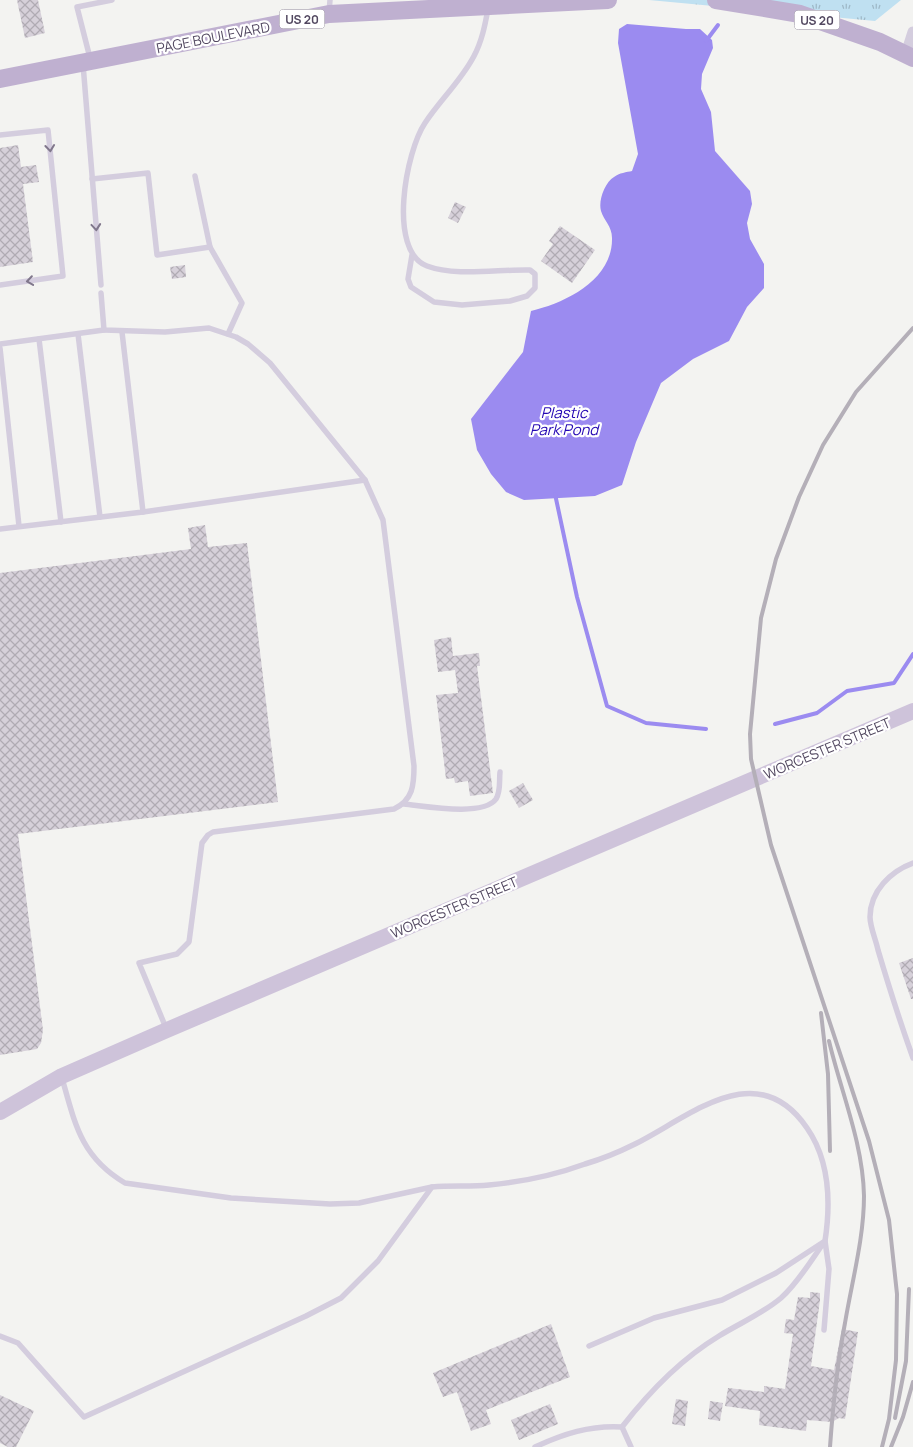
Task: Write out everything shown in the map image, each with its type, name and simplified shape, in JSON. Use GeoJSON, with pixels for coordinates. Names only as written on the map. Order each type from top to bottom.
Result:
{"type":"FeatureCollection","features":[{"type":"Feature","properties":{"kind":"main road","name":"PAGE BOULEVARD"},"geometry":{"type":"LineString","coordinates":[[0,79],[329,7],[384,8],[608,0]]}},
{"type":"Feature","properties":{"kind":"main road","name":"US 20"},"geometry":{"type":"LineString","coordinates":[[716,0],[800,14],[880,42],[910,56]]}},
{"type":"Feature","properties":{"kind":"main road","name":"WORCESTER STREET"},"geometry":{"type":"LineString","coordinates":[[0,1112],[62,1076],[913,712]]}},
{"type":"Feature","properties":{"kind":"street"},"geometry":{"type":"LineString","coordinates":[[910,56],[913,32]]}},
{"type":"Feature","properties":{"kind":"lane"},"geometry":{"type":"LineString","coordinates":[[100,285],[86,61],[78,8],[100,1],[112,0]]}},
{"type":"Feature","properties":{"kind":"lane"},"geometry":{"type":"LineString","coordinates":[[412,255],[426,266],[448,271],[530,270],[535,274],[535,288],[527,296],[510,301],[462,305],[434,302],[411,287],[408,278],[412,255],[404,227],[404,187],[413,149],[424,124],[446,97],[474,56],[482,35],[490,3]]}},
{"type":"Feature","properties":{"kind":"lane"},"geometry":{"type":"LineString","coordinates":[[0,135],[48,130],[63,276],[0,285]]}},
{"type":"Feature","properties":{"kind":"lane"},"geometry":{"type":"LineString","coordinates":[[92,179],[148,173],[157,255],[210,247]]}},
{"type":"Feature","properties":{"kind":"lane"},"geometry":{"type":"LineString","coordinates":[[195,176],[210,247],[242,303],[228,334]]}},
{"type":"Feature","properties":{"kind":"lane"},"geometry":{"type":"LineString","coordinates":[[101,293],[104,330]]}},
{"type":"Feature","properties":{"kind":"lane"},"geometry":{"type":"LineString","coordinates":[[0,344],[104,330],[165,332],[209,328],[228,334],[248,344],[270,363],[365,480],[383,520],[414,766],[412,791],[404,804]]}},
{"type":"Feature","properties":{"kind":"lane"},"geometry":{"type":"LineString","coordinates":[[122,332],[143,512]]}},
{"type":"Feature","properties":{"kind":"lane"},"geometry":{"type":"LineString","coordinates":[[78,334],[100,517]]}},
{"type":"Feature","properties":{"kind":"lane"},"geometry":{"type":"LineString","coordinates":[[39,338],[61,522]]}},
{"type":"Feature","properties":{"kind":"lane"},"geometry":{"type":"LineString","coordinates":[[0,348],[19,526]]}},
{"type":"Feature","properties":{"kind":"lane"},"geometry":{"type":"LineString","coordinates":[[0,528],[143,512],[365,480]]}},
{"type":"Feature","properties":{"kind":"lane"},"geometry":{"type":"LineString","coordinates":[[167,1030],[139,963],[176,954],[189,942],[202,843],[208,835],[213,832],[394,809],[404,804],[472,809],[485,806],[495,800],[499,792],[500,772]]}},
{"type":"Feature","properties":{"kind":"lane"},"geometry":{"type":"LineString","coordinates":[[913,863],[898,868],[883,882],[873,902],[870,917],[892,1000],[913,1058]]}},
{"type":"Feature","properties":{"kind":"lane"},"geometry":{"type":"LineString","coordinates":[[62,1076],[78,1133],[84,1146],[110,1175],[125,1183],[231,1198],[330,1204],[359,1203],[432,1187],[490,1185],[535,1178],[584,1165],[633,1145],[731,1094],[754,1093],[771,1096],[788,1106],[814,1138],[828,1184],[830,1211],[825,1241],[829,1269],[824,1330]]}},
{"type":"Feature","properties":{"kind":"lane"},"geometry":{"type":"LineString","coordinates":[[0,1336],[18,1343],[84,1417],[306,1316],[341,1298],[378,1261],[432,1187]]}},
{"type":"Feature","properties":{"kind":"lane"},"geometry":{"type":"LineString","coordinates":[[588,1346],[654,1318],[722,1300],[776,1273],[825,1241]]}},
{"type":"Feature","properties":{"kind":"lane"},"geometry":{"type":"LineString","coordinates":[[622,1427],[639,1404],[688,1357],[719,1336],[757,1315],[782,1297],[825,1241]]}},
{"type":"Feature","properties":{"kind":"lane"},"geometry":{"type":"LineString","coordinates":[[534,1447],[563,1434],[589,1428],[622,1427]]}},
{"type":"Feature","properties":{"kind":"lane"},"geometry":{"type":"LineString","coordinates":[[622,1427],[631,1447]]}},
{"type":"Feature","properties":{"kind":"green space"},"geometry":{"type":"Polygon","coordinates":[[[649,0],[901,0],[875,21],[649,0]]]}},
{"type":"Feature","properties":{"kind":"water","name":"Plastic Park Pond"},"geometry":{"type":"Polygon","coordinates":[[[627,24],[700,29],[712,40],[713,48],[702,74],[701,89],[711,112],[715,151],[750,191],[752,204],[747,223],[750,239],[764,264],[764,288],[747,307],[729,341],[693,359],[661,383],[636,442],[622,485],[595,496],[524,500],[506,492],[491,474],[477,450],[471,419],[523,352],[531,311],[572,295],[585,287],[605,266],[610,253],[612,234],[601,211],[601,197],[611,179],[632,171],[638,154],[618,43],[619,29],[627,24]]]}},
{"type":"Feature","properties":{"kind":"building"},"geometry":{"type":"Polygon","coordinates":[[[17,0],[38,0],[45,33],[25,38],[17,0]]]}},
{"type":"Feature","properties":{"kind":"building"},"geometry":{"type":"Polygon","coordinates":[[[18,145],[21,167],[36,165],[39,182],[23,184],[33,262],[0,267],[0,148],[18,145]]]}},
{"type":"Feature","properties":{"kind":"building"},"geometry":{"type":"Polygon","coordinates":[[[455,202],[466,207],[458,223],[448,218],[455,202]]]}},
{"type":"Feature","properties":{"kind":"building"},"geometry":{"type":"Polygon","coordinates":[[[560,226],[595,250],[572,283],[541,261],[553,244],[549,241],[560,226]]]}},
{"type":"Feature","properties":{"kind":"building"},"geometry":{"type":"Polygon","coordinates":[[[185,265],[186,277],[172,279],[170,267],[185,265]]]}},
{"type":"Feature","properties":{"kind":"building"},"geometry":{"type":"Polygon","coordinates":[[[205,525],[208,547],[247,543],[278,802],[18,834],[43,1030],[41,1043],[37,1049],[0,1055],[0,573],[191,549],[188,528],[205,525]]]}},
{"type":"Feature","properties":{"kind":"building"},"geometry":{"type":"Polygon","coordinates":[[[451,637],[453,656],[479,653],[480,666],[477,666],[493,793],[470,796],[468,781],[455,783],[454,778],[446,779],[436,695],[458,693],[455,670],[438,672],[434,640],[451,637]]]}},
{"type":"Feature","properties":{"kind":"building"},"geometry":{"type":"Polygon","coordinates":[[[523,783],[533,800],[519,808],[509,791],[523,783]]]}},
{"type":"Feature","properties":{"kind":"building"},"geometry":{"type":"Polygon","coordinates":[[[913,958],[913,999],[911,999],[899,963],[913,958]]]}},
{"type":"Feature","properties":{"kind":"building"},"geometry":{"type":"Polygon","coordinates":[[[810,1292],[820,1293],[811,1366],[834,1370],[842,1329],[858,1332],[845,1419],[839,1418],[832,1422],[807,1420],[806,1431],[759,1425],[760,1411],[725,1406],[728,1388],[764,1392],[764,1386],[785,1389],[793,1334],[784,1333],[786,1319],[794,1320],[798,1297],[810,1298],[810,1292]]]}},
{"type":"Feature","properties":{"kind":"building"},"geometry":{"type":"Polygon","coordinates":[[[551,1324],[570,1377],[486,1410],[491,1424],[471,1431],[457,1392],[443,1397],[433,1373],[551,1324]]]}},
{"type":"Feature","properties":{"kind":"building"},"geometry":{"type":"Polygon","coordinates":[[[0,1395],[34,1411],[16,1447],[8,1447],[0,1443],[0,1395]]]}},
{"type":"Feature","properties":{"kind":"building"},"geometry":{"type":"Polygon","coordinates":[[[676,1399],[688,1401],[685,1426],[672,1424],[676,1399]]]}},
{"type":"Feature","properties":{"kind":"building"},"geometry":{"type":"Polygon","coordinates":[[[710,1401],[723,1403],[720,1421],[708,1419],[710,1401]]]}},
{"type":"Feature","properties":{"kind":"building"},"geometry":{"type":"Polygon","coordinates":[[[550,1404],[558,1424],[519,1440],[511,1420],[550,1404]]]}},
{"type":"Feature","properties":{"kind":"waterway"},"geometry":{"type":"LineString","coordinates":[[706,41],[718,25]]}},
{"type":"Feature","properties":{"kind":"waterway"},"geometry":{"type":"LineString","coordinates":[[555,494],[577,597],[607,706],[646,723],[706,729]]}},
{"type":"Feature","properties":{"kind":"waterway"},"geometry":{"type":"LineString","coordinates":[[775,724],[817,713],[847,691],[894,683],[913,654]]}},
{"type":"Feature","properties":{"kind":"railway"},"geometry":{"type":"LineString","coordinates":[[882,1447],[889,1419],[896,1360],[897,1294],[889,1220],[869,1141],[771,845],[751,759],[750,734],[761,618],[776,559],[799,497],[823,445],[856,392],[913,328]]}},
{"type":"Feature","properties":{"kind":"railway"},"geometry":{"type":"LineString","coordinates":[[821,1013],[828,1074],[830,1151]]}},
{"type":"Feature","properties":{"kind":"railway"},"geometry":{"type":"LineString","coordinates":[[829,1041],[856,1137],[863,1176],[864,1196],[860,1244],[842,1338],[830,1447]]}},
{"type":"Feature","properties":{"kind":"railway"},"geometry":{"type":"LineString","coordinates":[[895,1418],[906,1361],[909,1289]]}},
{"type":"Feature","properties":{"kind":"railway"},"geometry":{"type":"LineString","coordinates":[[891,1447],[903,1417],[913,1382]]}}]}
